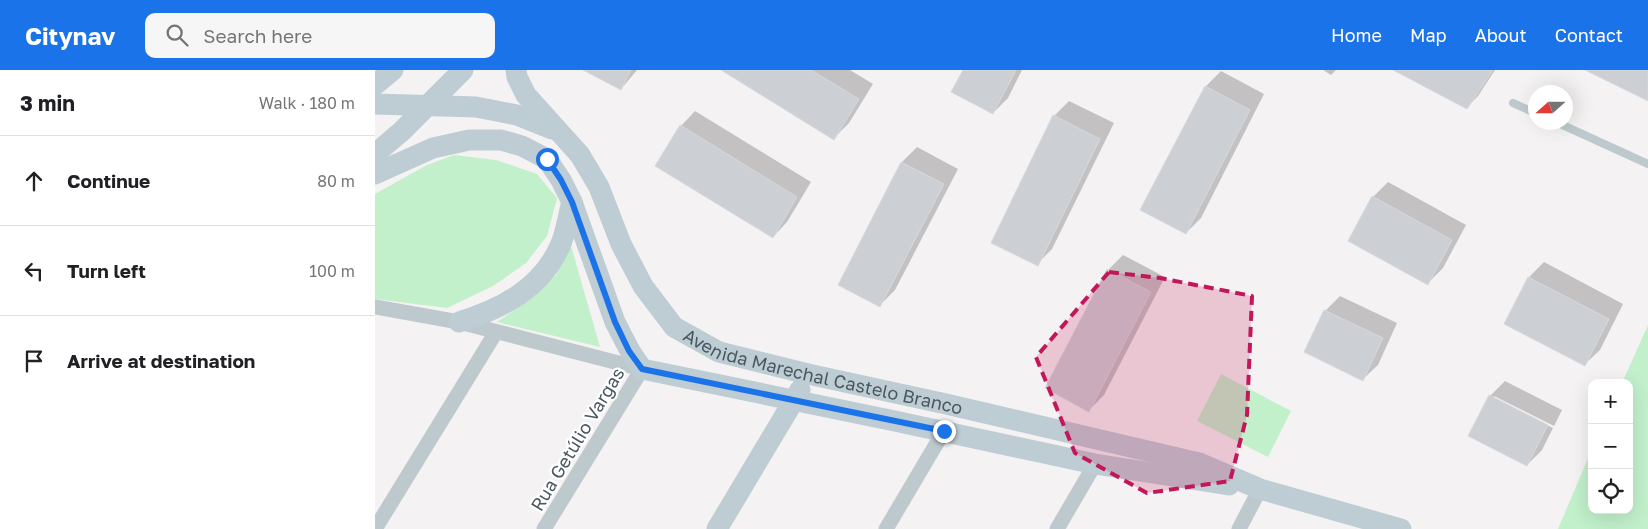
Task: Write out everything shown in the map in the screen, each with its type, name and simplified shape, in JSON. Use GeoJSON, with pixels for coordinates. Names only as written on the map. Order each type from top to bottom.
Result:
{"type":"FeatureCollection","features":[{"type":"Feature","properties":{"kind":"street"},"geometry":{"type":"LineString","coordinates":[[375,85],[393,70]]}},
{"type":"Feature","properties":{"kind":"street"},"geometry":{"type":"LineString","coordinates":[[375,154],[402,131],[463,70]]}},
{"type":"Feature","properties":{"kind":"street"},"geometry":{"type":"LineString","coordinates":[[516,70],[525,95],[557,131]]}},
{"type":"Feature","properties":{"kind":"street","name":"Avenida Marechal Castelo Branco"},"geometry":{"type":"LineString","coordinates":[[375,104],[475,107],[517,115],[557,131],[580,155],[599,186],[621,244],[639,278],[674,328],[719,352],[807,374],[955,406],[1199,463],[1260,489],[1388,528]]}},
{"type":"Feature","properties":{"kind":"street"},"geometry":{"type":"LineString","coordinates":[[375,174],[433,148],[469,140],[501,140],[522,146],[547,159],[561,180],[572,202],[615,322],[629,351],[642,369]]}},
{"type":"Feature","properties":{"kind":"street"},"geometry":{"type":"LineString","coordinates":[[459,322],[484,314],[513,300],[540,277],[560,246],[572,202]]}},
{"type":"Feature","properties":{"kind":"street"},"geometry":{"type":"LineString","coordinates":[[375,307],[459,322],[642,369]]}},
{"type":"Feature","properties":{"kind":"street"},"geometry":{"type":"LineString","coordinates":[[375,529],[496,332]]}},
{"type":"Feature","properties":{"kind":"street","name":"Avenida Marechal Castelo Branco"},"geometry":{"type":"LineString","coordinates":[[642,369],[1095,464],[1260,489]]}},
{"type":"Feature","properties":{"kind":"street","name":"Rua Getúlio Vargas"},"geometry":{"type":"LineString","coordinates":[[544,529],[642,369]]}},
{"type":"Feature","properties":{"kind":"street"},"geometry":{"type":"LineString","coordinates":[[717,529],[794,400],[807,374]]}},
{"type":"Feature","properties":{"kind":"street"},"geometry":{"type":"LineString","coordinates":[[886,529],[944,431]]}},
{"type":"Feature","properties":{"kind":"street"},"geometry":{"type":"LineString","coordinates":[[1057,529],[1095,464]]}},
{"type":"Feature","properties":{"kind":"street"},"geometry":{"type":"LineString","coordinates":[[1239,529],[1260,489]]}},
{"type":"Feature","properties":{"kind":"lane"},"geometry":{"type":"LineString","coordinates":[[1513,103],[1528,110]]}},
{"type":"Feature","properties":{"kind":"lane"},"geometry":{"type":"LineString","coordinates":[[1573,130],[1648,164]]}},
{"type":"Feature","properties":{"kind":"highlighted area"},"geometry":{"type":"Polygon","coordinates":[[[1109,272],[1160,278],[1252,296],[1247,415],[1230,481],[1147,493],[1075,453],[1036,357],[1109,272]]]}},
{"type":"Feature","properties":{"kind":"green space"},"geometry":{"type":"Polygon","coordinates":[[[454,155],[496,160],[537,174],[557,198],[547,236],[526,263],[493,286],[447,308],[375,299],[375,194],[427,165],[454,155]]]}},
{"type":"Feature","properties":{"kind":"green space"},"geometry":{"type":"Polygon","coordinates":[[[569,239],[600,347],[497,322],[522,305],[556,275],[569,239]]]}},
{"type":"Feature","properties":{"kind":"green space"},"geometry":{"type":"Polygon","coordinates":[[[1648,325],[1648,529],[1558,529],[1588,458],[1588,514],[1633,514],[1633,379],[1624,379],[1648,325]]]}},
{"type":"Feature","properties":{"kind":"green space"},"geometry":{"type":"Polygon","coordinates":[[[1221,374],[1291,411],[1268,457],[1197,421],[1221,374]]]}},
{"type":"Feature","properties":{"kind":"building"},"geometry":{"type":"Polygon","coordinates":[[[583,70],[631,70],[621,90],[583,70]]]}},
{"type":"Feature","properties":{"kind":"building"},"geometry":{"type":"Polygon","coordinates":[[[721,70],[811,70],[859,99],[834,140],[721,70]]]}},
{"type":"Feature","properties":{"kind":"building"},"geometry":{"type":"Polygon","coordinates":[[[963,70],[1016,70],[993,114],[951,92],[963,70]]]}},
{"type":"Feature","properties":{"kind":"building"},"geometry":{"type":"Polygon","coordinates":[[[1393,70],[1493,70],[1467,109],[1393,70]]]}},
{"type":"Feature","properties":{"kind":"building"},"geometry":{"type":"Polygon","coordinates":[[[1585,70],[1648,70],[1648,101],[1585,70]]]}},
{"type":"Feature","properties":{"kind":"building"},"geometry":{"type":"Polygon","coordinates":[[[1205,86],[1250,110],[1186,234],[1140,210],[1205,86]]]}},
{"type":"Feature","properties":{"kind":"building"},"geometry":{"type":"Polygon","coordinates":[[[1053,115],[1100,139],[1038,266],[991,243],[1053,115]]]}},
{"type":"Feature","properties":{"kind":"building"},"geometry":{"type":"Polygon","coordinates":[[[680,125],[797,197],[773,238],[655,166],[680,125]]]}},
{"type":"Feature","properties":{"kind":"building"},"geometry":{"type":"Polygon","coordinates":[[[901,162],[944,184],[880,307],[838,285],[901,162]]]}},
{"type":"Feature","properties":{"kind":"building"},"geometry":{"type":"Polygon","coordinates":[[[1372,196],[1452,240],[1428,285],[1348,241],[1372,196]]]}},
{"type":"Feature","properties":{"kind":"building"},"geometry":{"type":"Polygon","coordinates":[[[1107,269],[1151,292],[1089,412],[1045,388],[1107,269]]]}},
{"type":"Feature","properties":{"kind":"building"},"geometry":{"type":"Polygon","coordinates":[[[1528,277],[1609,319],[1585,366],[1504,324],[1528,277]]]}},
{"type":"Feature","properties":{"kind":"building"},"geometry":{"type":"Polygon","coordinates":[[[1324,310],[1383,338],[1363,381],[1304,352],[1324,310]]]}},
{"type":"Feature","properties":{"kind":"building"},"geometry":{"type":"Polygon","coordinates":[[[1489,395],[1548,425],[1527,466],[1468,436],[1489,395]]]}},
{"type":"Feature","properties":{"kind":"route"},"geometry":{"type":"LineString","coordinates":[[547,159],[561,180],[572,202],[615,322],[629,351],[642,369],[944,431]]}}]}
